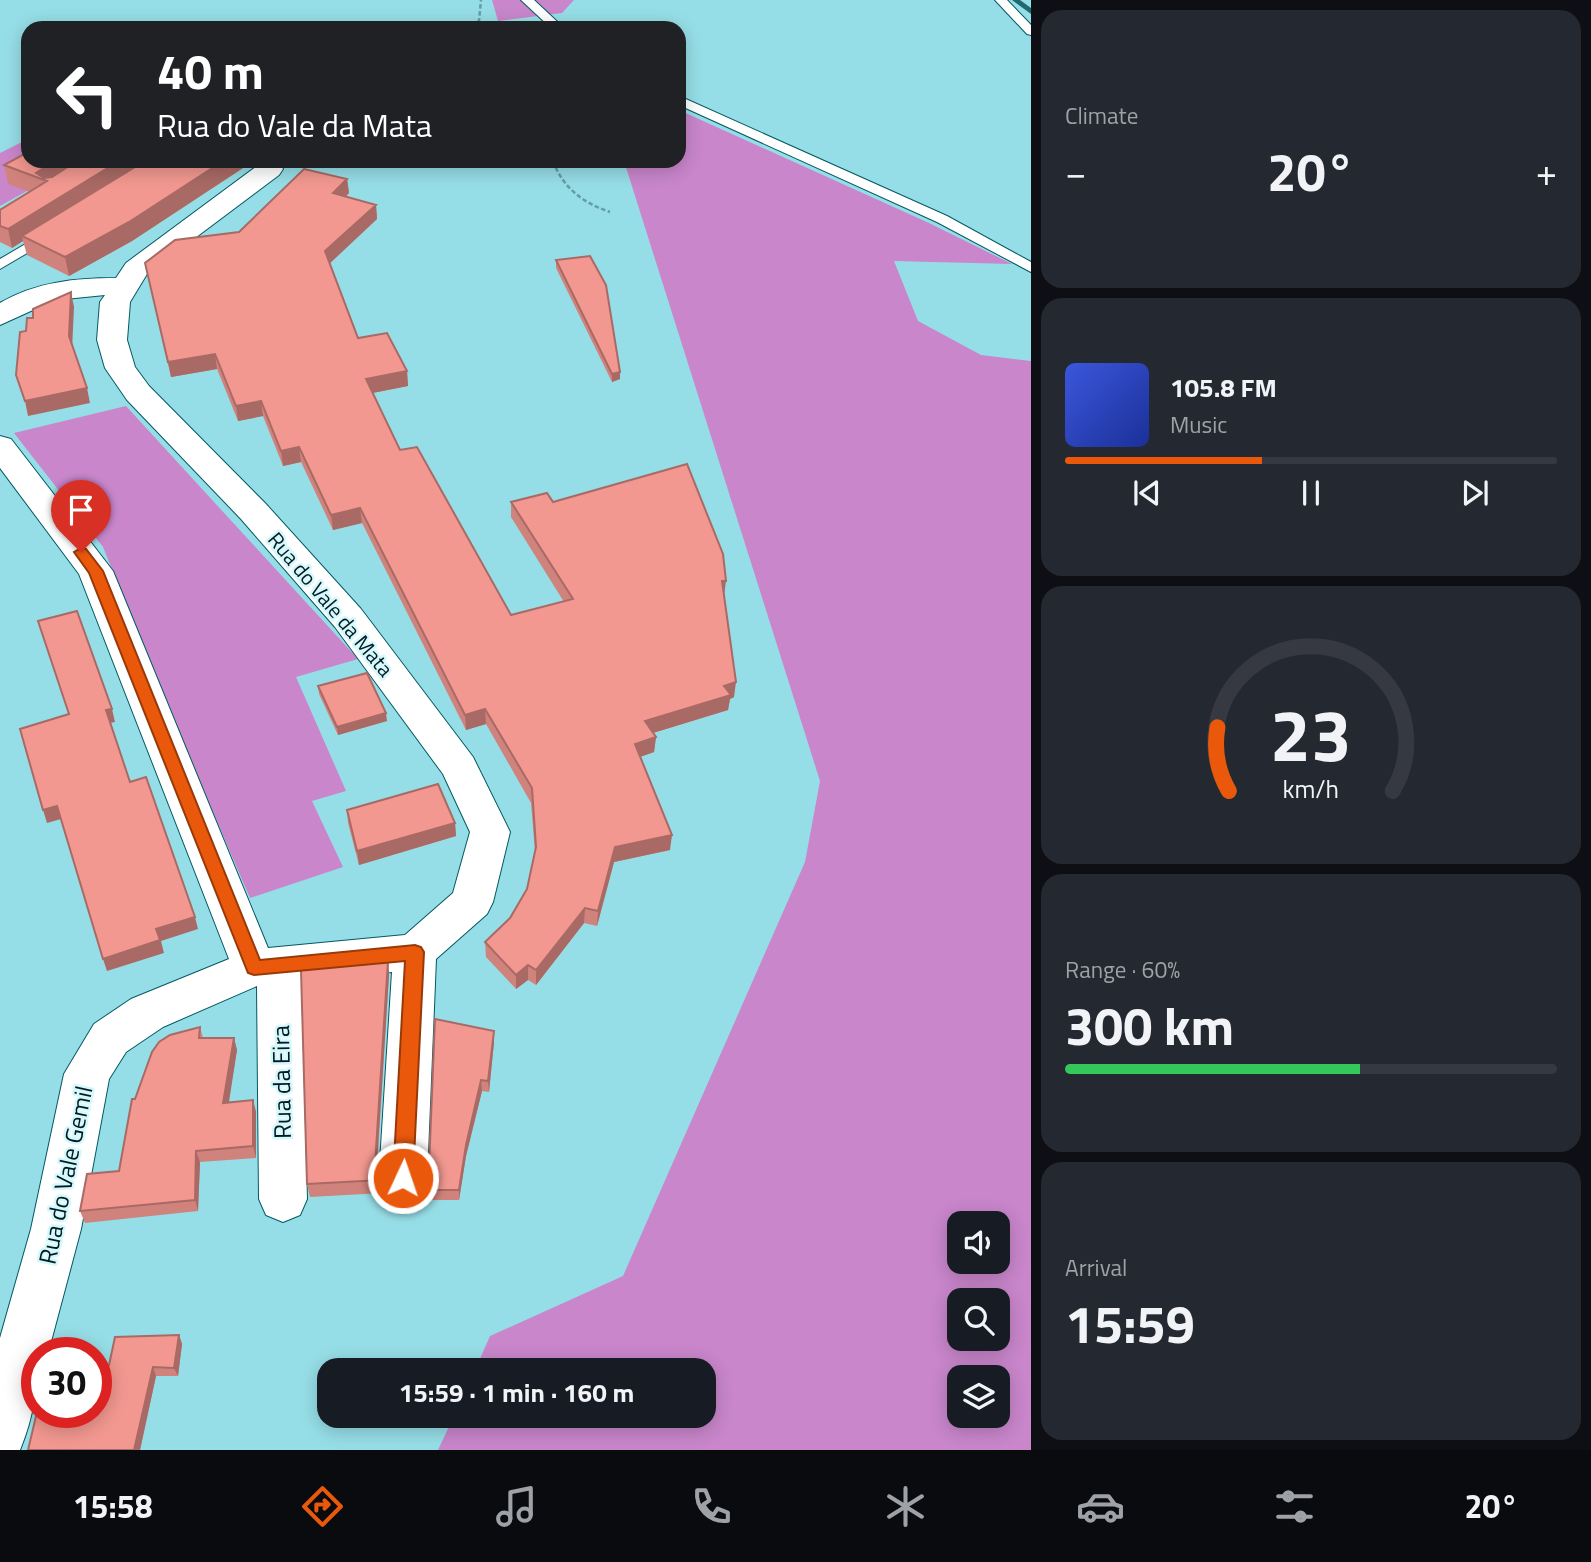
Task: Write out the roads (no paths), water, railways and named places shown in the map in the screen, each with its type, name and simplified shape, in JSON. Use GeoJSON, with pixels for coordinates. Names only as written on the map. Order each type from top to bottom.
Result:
{"type":"FeatureCollection","features":[{"type":"Feature","properties":{"kind":"street","name":"Rua do Vale da Mata"},"geometry":{"type":"LineString","coordinates":[[252,168],[136,269],[115,302],[112,340],[120,368],[138,393],[253,511],[348,618],[459,767],[491,832],[472,902],[415,952]]}},
{"type":"Feature","properties":{"kind":"street"},"geometry":{"type":"LineString","coordinates":[[0,316],[32,297],[63,288],[125,287]]}},
{"type":"Feature","properties":{"kind":"street"},"geometry":{"type":"LineString","coordinates":[[0,446],[96,571],[267,967],[415,952],[403,1178]]}},
{"type":"Feature","properties":{"kind":"street","name":"Rua da Eira"},"geometry":{"type":"LineString","coordinates":[[267,967],[283,1199]]}},
{"type":"Feature","properties":{"kind":"street","name":"Rua do Vale Gemil"},"geometry":{"type":"LineString","coordinates":[[0,1432],[55,1229],[87,1074],[110,1038],[148,1013],[267,967]]}},
{"type":"Feature","properties":{"kind":"lane"},"geometry":{"type":"LineString","coordinates":[[527,0],[550,21]]}},
{"type":"Feature","properties":{"kind":"lane"},"geometry":{"type":"LineString","coordinates":[[1001,0],[1031,32]]}},
{"type":"Feature","properties":{"kind":"lane"},"geometry":{"type":"LineString","coordinates":[[686,103],[942,219],[1031,268]]}},
{"type":"Feature","properties":{"kind":"lane"},"geometry":{"type":"LineString","coordinates":[[0,265],[64,225]]}},
{"type":"Feature","properties":{"kind":"waterway"},"geometry":{"type":"LineString","coordinates":[[1016,0],[1031,12]]}}]}
